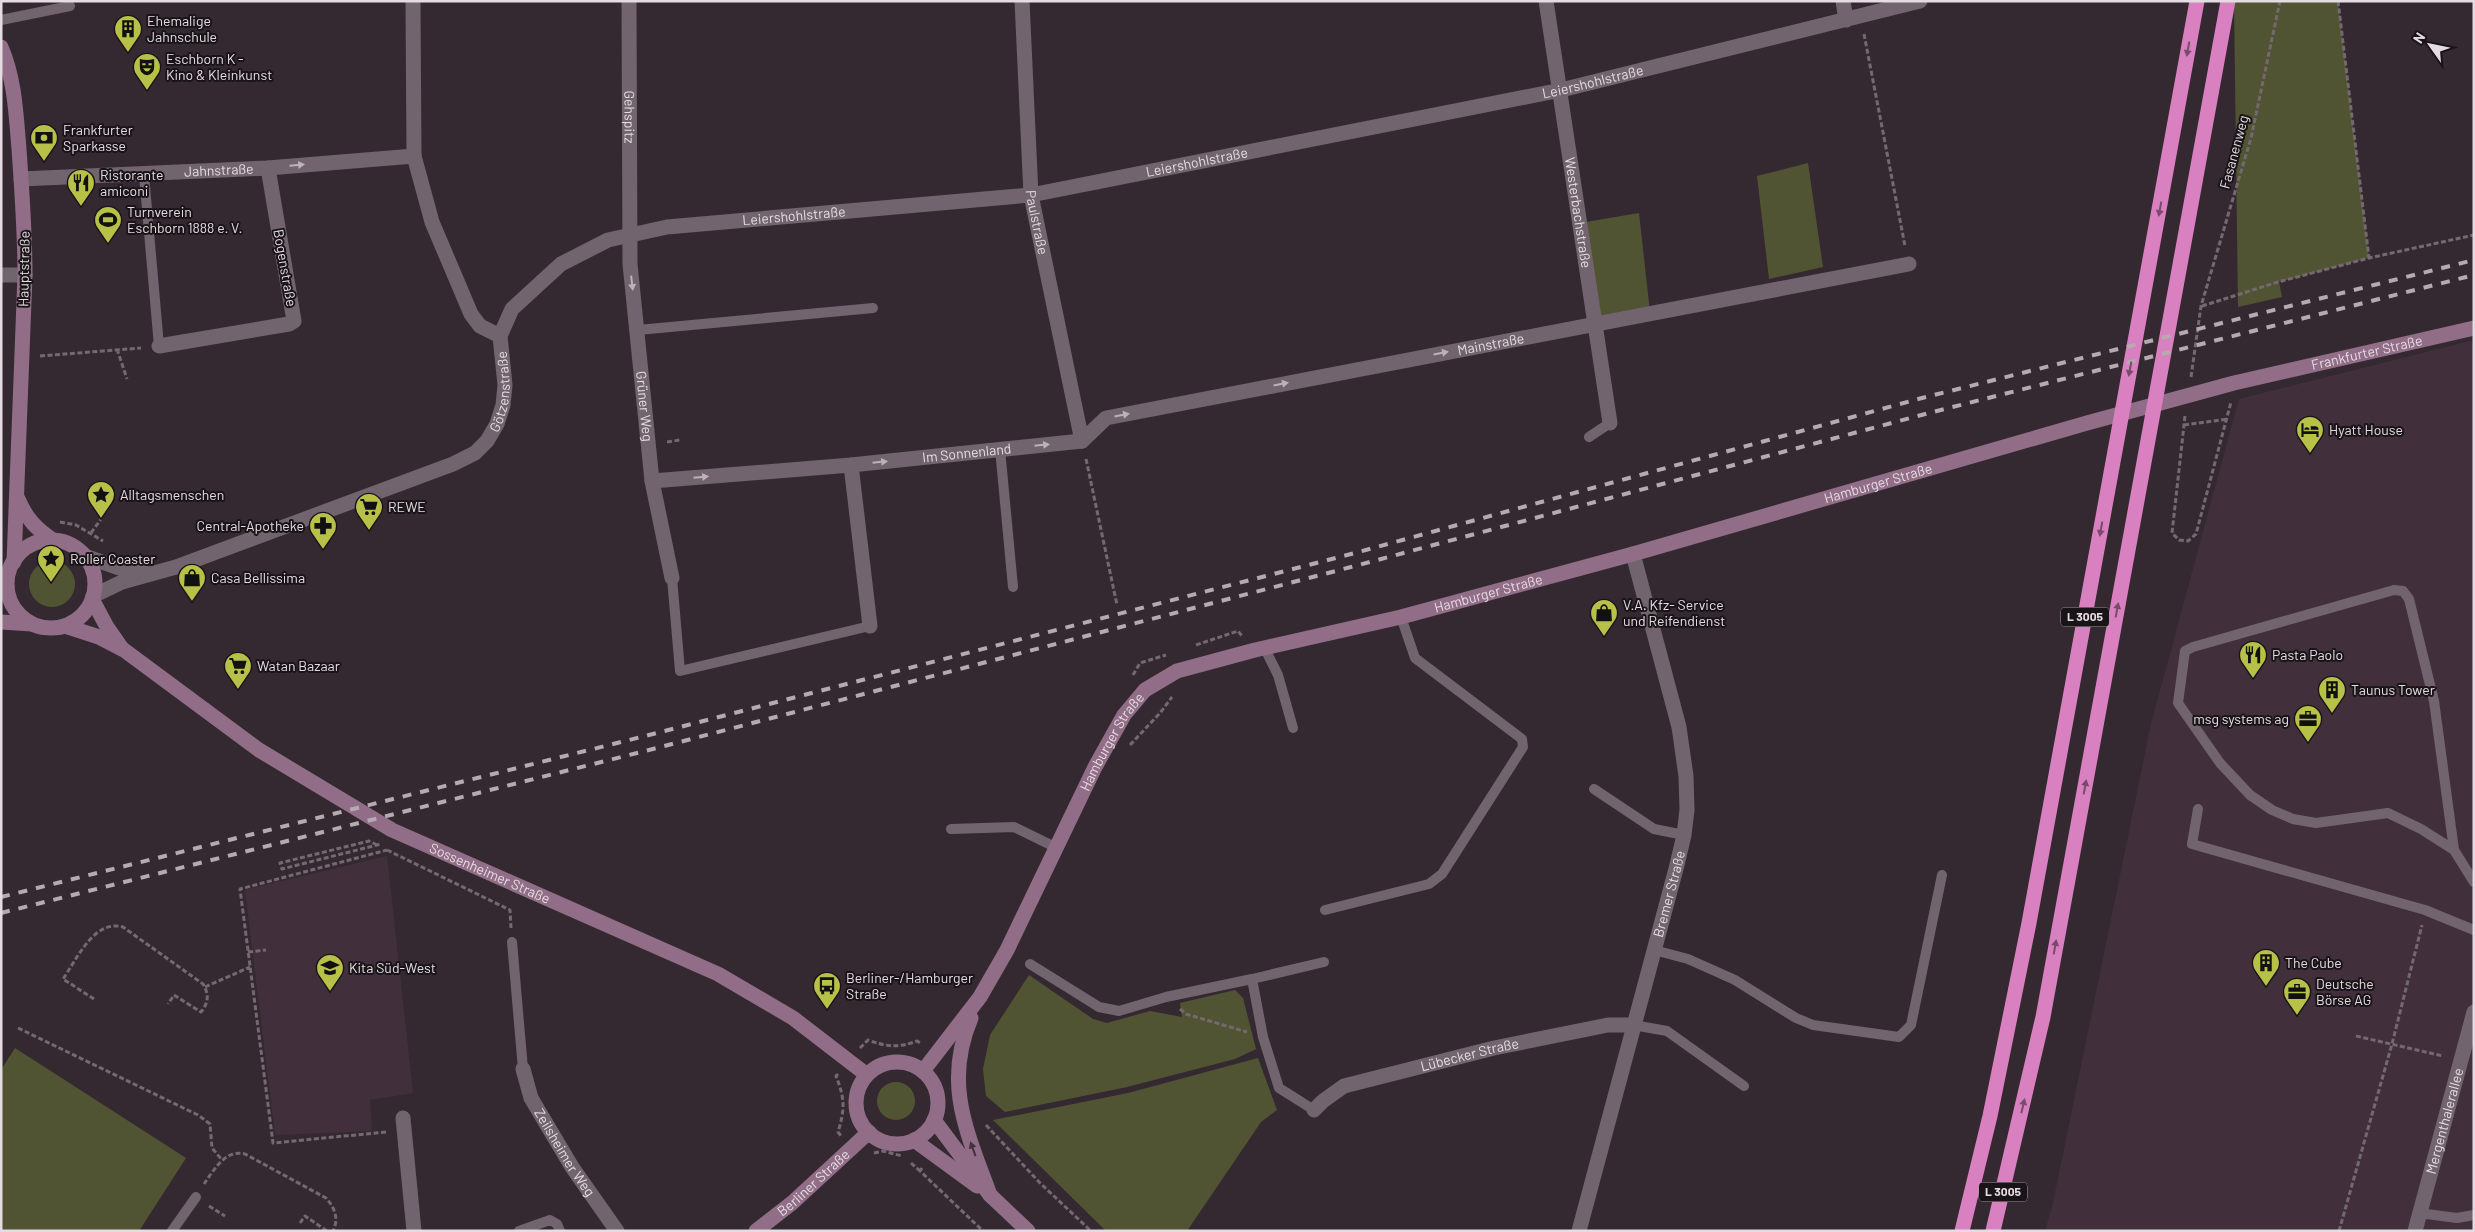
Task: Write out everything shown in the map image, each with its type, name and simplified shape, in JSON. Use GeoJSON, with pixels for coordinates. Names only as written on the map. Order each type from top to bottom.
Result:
{"type":"FeatureCollection","features":[{"type":"Feature","properties":{"kind":"highway","name":"L 3005"},"geometry":{"type":"LineString","coordinates":[[1962,1231],[1990,1116],[2029,923],[2197,1]]}},
{"type":"Feature","properties":{"kind":"highway","name":"L 3005"},"geometry":{"type":"LineString","coordinates":[[1993,1231],[2043,1017],[2228,1]]}},
{"type":"Feature","properties":{"kind":"street","name":"Götzenstraße"},"geometry":{"type":"LineString","coordinates":[[93,597],[122,582],[191,562],[453,464],[475,453],[487,441],[497,424],[503,405],[504,385],[500,336],[480,326],[471,314],[432,222],[414,156],[413,1]]}},
{"type":"Feature","properties":{"kind":"street","name":"Gehspitz"},"geometry":{"type":"LineString","coordinates":[[628,234],[629,1]]}},
{"type":"Feature","properties":{"kind":"street","name":"Paulstraße"},"geometry":{"type":"LineString","coordinates":[[1022,1],[1031,194],[1082,441]]}},
{"type":"Feature","properties":{"kind":"street","name":"Westerbachstraße"},"geometry":{"type":"LineString","coordinates":[[1546,1],[1610,422]]}},
{"type":"Feature","properties":{"kind":"street"},"geometry":{"type":"LineString","coordinates":[[1843,1],[1853,19]]}},
{"type":"Feature","properties":{"kind":"street","name":"Leiershohlstraße"},"geometry":{"type":"LineString","coordinates":[[500,336],[512,309],[561,264],[582,252],[628,234],[667,227],[1031,194],[1561,90],[1920,1]]}},
{"type":"Feature","properties":{"kind":"street","name":"Hauptstraße"},"geometry":{"type":"LineString","coordinates":[[1,47],[7,61],[13,89],[21,179],[25,275],[14,562],[4,591],[23,618],[32,624]]}},
{"type":"Feature","properties":{"kind":"street","name":"Jahnstraße"},"geometry":{"type":"LineString","coordinates":[[21,179],[268,168],[414,156]]}},
{"type":"Feature","properties":{"kind":"street","name":"Bogenstraße"},"geometry":{"type":"LineString","coordinates":[[159,346],[289,324],[294,321],[268,168]]}},
{"type":"Feature","properties":{"kind":"street","name":"Grüner Weg"},"geometry":{"type":"LineString","coordinates":[[628,234],[652,481],[672,578]]}},
{"type":"Feature","properties":{"kind":"street","name":"Mainstraße"},"geometry":{"type":"LineString","coordinates":[[1082,441],[1106,418],[1908,264]]}},
{"type":"Feature","properties":{"kind":"street"},"geometry":{"type":"LineString","coordinates":[[1,275],[25,275]]}},
{"type":"Feature","properties":{"kind":"street","name":"Frankfurter Straße"},"geometry":{"type":"LineString","coordinates":[[2260,376],[2474,328]]}},
{"type":"Feature","properties":{"kind":"street","name":"Hamburger Straße"},"geometry":{"type":"LineString","coordinates":[[923,1071],[980,997],[1007,950],[1094,767],[1124,716],[1146,690],[1159,680],[1194,665],[1401,617],[1633,554],[2086,423],[2260,376]]}},
{"type":"Feature","properties":{"kind":"street","name":"Im Sonnenland"},"geometry":{"type":"LineString","coordinates":[[652,481],[851,465],[1082,441]]}},
{"type":"Feature","properties":{"kind":"street"},"geometry":{"type":"LineString","coordinates":[[851,465],[870,626]]}},
{"type":"Feature","properties":{"kind":"street","name":"Hauptstraße"},"geometry":{"type":"LineString","coordinates":[[16,493],[27,518],[40,532],[53,540],[71,545],[85,556]]}},
{"type":"Feature","properties":{"kind":"street"},"geometry":{"type":"LineString","coordinates":[[14,562],[26,548],[43,541],[53,540]]}},
{"type":"Feature","properties":{"kind":"street","name":"Bremer Straße"},"geometry":{"type":"LineString","coordinates":[[1579,1231],[1684,835],[1687,810],[1686,776],[1679,727],[1633,554]]}},
{"type":"Feature","properties":{"kind":"street","name":"Götzenstraße"},"geometry":{"type":"LineString","coordinates":[[85,556],[118,568],[148,574]]}},
{"type":"Feature","properties":{"kind":"street"},"geometry":{"type":"LineString","coordinates":[[1,622],[32,624],[49,628],[65,626],[84,613],[93,597],[95,588],[94,572],[85,556]]}},
{"type":"Feature","properties":{"kind":"street","name":"Sossenheimer Straße"},"geometry":{"type":"LineString","coordinates":[[93,597],[107,626],[124,650]]}},
{"type":"Feature","properties":{"kind":"street","name":"Sossenheimer Straße"},"geometry":{"type":"LineString","coordinates":[[65,626],[99,637],[124,650],[259,750],[328,794],[402,836],[718,974],[793,1018],[867,1075]]}},
{"type":"Feature","properties":{"kind":"street"},"geometry":{"type":"LineString","coordinates":[[980,997],[963,1037],[957,1076],[963,1119],[990,1195]]}},
{"type":"Feature","properties":{"kind":"street","name":"Mergenthalerallee"},"geometry":{"type":"LineString","coordinates":[[2415,1231],[2474,1012]]}},
{"type":"Feature","properties":{"kind":"street","name":"Lübecker Straße"},"geometry":{"type":"LineString","coordinates":[[1314,1110],[1344,1086],[1522,1042],[1608,1025],[1634,1026]]}},
{"type":"Feature","properties":{"kind":"street"},"geometry":{"type":"LineString","coordinates":[[894,1062],[912,1064],[923,1071],[932,1081],[937,1093],[938,1107],[929,1128],[914,1140],[895,1144],[886,1142],[869,1132],[862,1124],[856,1104],[861,1084],[867,1075],[877,1067],[894,1062]]}},
{"type":"Feature","properties":{"kind":"street","name":"Zeilsheimer Weg"},"geometry":{"type":"LineString","coordinates":[[523,1069],[531,1098],[572,1167],[617,1231]]}},
{"type":"Feature","properties":{"kind":"street"},"geometry":{"type":"LineString","coordinates":[[403,1118],[414,1231]]}},
{"type":"Feature","properties":{"kind":"street"},"geometry":{"type":"LineString","coordinates":[[934,1120],[990,1195]]}},
{"type":"Feature","properties":{"kind":"street","name":"Berliner Straße"},"geometry":{"type":"LineString","coordinates":[[756,1231],[792,1203],[869,1132]]}},
{"type":"Feature","properties":{"kind":"street"},"geometry":{"type":"LineString","coordinates":[[914,1140],[990,1195],[1028,1231]]}},
{"type":"Feature","properties":{"kind":"lane"},"geometry":{"type":"LineString","coordinates":[[1,20],[70,6]]}},
{"type":"Feature","properties":{"kind":"lane"},"geometry":{"type":"LineString","coordinates":[[144,175],[159,346]]}},
{"type":"Feature","properties":{"kind":"lane"},"geometry":{"type":"LineString","coordinates":[[638,330],[873,308]]}},
{"type":"Feature","properties":{"kind":"lane"},"geometry":{"type":"LineString","coordinates":[[1589,437],[1610,422]]}},
{"type":"Feature","properties":{"kind":"lane"},"geometry":{"type":"LineString","coordinates":[[1000,449],[1013,587]]}},
{"type":"Feature","properties":{"kind":"lane"},"geometry":{"type":"LineString","coordinates":[[672,578],[680,671],[870,626]]}},
{"type":"Feature","properties":{"kind":"lane"},"geometry":{"type":"LineString","coordinates":[[2454,850],[2422,829],[2388,813],[2316,822],[2294,819],[2272,810],[2250,795],[2220,763],[2178,703],[2185,651],[2193,647],[2394,590],[2403,591],[2409,599],[2434,701],[2454,850],[2474,882]]}},
{"type":"Feature","properties":{"kind":"lane"},"geometry":{"type":"LineString","coordinates":[[1325,910],[1429,884],[1442,874],[1523,747],[1522,739],[1415,658],[1401,617]]}},
{"type":"Feature","properties":{"kind":"lane"},"geometry":{"type":"LineString","coordinates":[[1264,648],[1278,675],[1293,728]]}},
{"type":"Feature","properties":{"kind":"lane"},"geometry":{"type":"LineString","coordinates":[[1594,789],[1654,829],[1684,835]]}},
{"type":"Feature","properties":{"kind":"lane"},"geometry":{"type":"LineString","coordinates":[[2198,809],[2192,844],[2425,910],[2474,930]]}},
{"type":"Feature","properties":{"kind":"lane"},"geometry":{"type":"LineString","coordinates":[[951,829],[1014,827],[1057,848]]}},
{"type":"Feature","properties":{"kind":"lane"},"geometry":{"type":"LineString","coordinates":[[1654,950],[1688,959],[1735,980],[1796,1018],[1813,1025],[1899,1036],[1911,1025],[1942,875]]}},
{"type":"Feature","properties":{"kind":"lane"},"geometry":{"type":"LineString","coordinates":[[512,942],[523,1069]]}},
{"type":"Feature","properties":{"kind":"lane"},"geometry":{"type":"LineString","coordinates":[[1030,964],[1099,1007],[1118,1012],[1166,997],[1324,962]]}},
{"type":"Feature","properties":{"kind":"lane"},"geometry":{"type":"LineString","coordinates":[[1252,979],[1263,1037],[1279,1088],[1314,1110]]}},
{"type":"Feature","properties":{"kind":"lane"},"geometry":{"type":"LineString","coordinates":[[1634,1026],[1667,1031],[1744,1086]]}},
{"type":"Feature","properties":{"kind":"lane"},"geometry":{"type":"LineString","coordinates":[[172,1231],[196,1197]]}},
{"type":"Feature","properties":{"kind":"lane"},"geometry":{"type":"LineString","coordinates":[[2419,1213],[2457,1218],[2474,1215]]}},
{"type":"Feature","properties":{"kind":"lane"},"geometry":{"type":"LineString","coordinates":[[519,1231],[550,1220],[558,1227]]}},
{"type":"Feature","properties":{"kind":"path","name":"Fasanenweg"},"geometry":{"type":"LineString","coordinates":[[2190,379],[2201,306],[2251,138],[2280,1]]}},
{"type":"Feature","properties":{"kind":"path"},"geometry":{"type":"LineString","coordinates":[[2338,1],[2369,258]]}},
{"type":"Feature","properties":{"kind":"path"},"geometry":{"type":"LineString","coordinates":[[1853,19],[1908,264]]}},
{"type":"Feature","properties":{"kind":"path"},"geometry":{"type":"LineString","coordinates":[[2201,306],[2278,282],[2369,258],[2474,235]]}},
{"type":"Feature","properties":{"kind":"path"},"geometry":{"type":"LineString","coordinates":[[22,358],[159,346]]}},
{"type":"Feature","properties":{"kind":"path"},"geometry":{"type":"LineString","coordinates":[[117,350],[127,379]]}},
{"type":"Feature","properties":{"kind":"path"},"geometry":{"type":"LineString","coordinates":[[2186,407],[2172,532],[2179,540],[2188,541],[2196,534],[2228,419],[2234,383]]}},
{"type":"Feature","properties":{"kind":"path"},"geometry":{"type":"LineString","coordinates":[[2184,425],[2228,419]]}},
{"type":"Feature","properties":{"kind":"path"},"geometry":{"type":"LineString","coordinates":[[1082,441],[1117,605]]}},
{"type":"Feature","properties":{"kind":"path"},"geometry":{"type":"LineString","coordinates":[[91,533],[101,519]]}},
{"type":"Feature","properties":{"kind":"path"},"geometry":{"type":"LineString","coordinates":[[402,836],[378,845],[282,869],[280,863],[369,841],[378,845],[510,910],[512,942]]}},
{"type":"Feature","properties":{"kind":"path"},"geometry":{"type":"LineString","coordinates":[[387,850],[240,889],[273,1143],[390,1132]]}},
{"type":"Feature","properties":{"kind":"path"},"geometry":{"type":"LineString","coordinates":[[2339,1231],[2392,1044],[2425,910]]}},
{"type":"Feature","properties":{"kind":"path"},"geometry":{"type":"LineString","coordinates":[[94,999],[63,979],[96,932],[105,926],[115,925],[123,927],[203,984],[208,993],[206,1005],[201,1012],[174,995],[168,1004]]}},
{"type":"Feature","properties":{"kind":"path"},"geometry":{"type":"LineString","coordinates":[[248,952],[266,950]]}},
{"type":"Feature","properties":{"kind":"path"},"geometry":{"type":"LineString","coordinates":[[205,987],[250,967]]}},
{"type":"Feature","properties":{"kind":"path"},"geometry":{"type":"LineString","coordinates":[[1166,997],[1186,1014],[1263,1037]]}},
{"type":"Feature","properties":{"kind":"path"},"geometry":{"type":"LineString","coordinates":[[18,1028],[198,1115],[210,1124],[212,1148],[222,1160]]}},
{"type":"Feature","properties":{"kind":"path"},"geometry":{"type":"LineString","coordinates":[[2356,1036],[2461,1060]]}},
{"type":"Feature","properties":{"kind":"path"},"geometry":{"type":"LineString","coordinates":[[848,1060],[868,1040],[881,1045],[901,1047],[917,1041],[936,1054]]}},
{"type":"Feature","properties":{"kind":"path"},"geometry":{"type":"LineString","coordinates":[[984,1120],[988,1128],[1040,1183],[1091,1231]]}},
{"type":"Feature","properties":{"kind":"path"},"geometry":{"type":"LineString","coordinates":[[196,1197],[222,1160],[230,1154],[237,1152],[245,1154],[326,1198],[332,1205],[336,1215],[336,1224],[333,1231]]}},
{"type":"Feature","properties":{"kind":"path"},"geometry":{"type":"LineString","coordinates":[[300,1223],[305,1216],[327,1231]]}},
{"type":"Feature","properties":{"kind":"shaded area"},"geometry":{"type":"Polygon","coordinates":[[[2474,340],[2474,1231],[2045,1231],[2053,1203],[2151,724],[2239,399],[2474,340]]]}},
{"type":"Feature","properties":{"kind":"shaded area","name":"Kita Süd-West"},"geometry":{"type":"Polygon","coordinates":[[[387,856],[413,1093],[370,1100],[372,1131],[275,1135],[245,890],[387,856]]]}},
{"type":"Feature","properties":{"kind":"green space"},"geometry":{"type":"Polygon","coordinates":[[[2234,1],[2338,1],[2369,258],[2279,282],[2282,297],[2238,307],[2234,1]]]}},
{"type":"Feature","properties":{"kind":"green space"},"geometry":{"type":"Polygon","coordinates":[[[1808,163],[1823,267],[1769,279],[1757,176],[1808,163]]]}},
{"type":"Feature","properties":{"kind":"green space"},"geometry":{"type":"Polygon","coordinates":[[[1639,213],[1650,312],[1593,323],[1580,223],[1639,213]]]}},
{"type":"Feature","properties":{"kind":"green space"},"geometry":{"type":"Polygon","coordinates":[[[48,561],[56,561],[65,565],[71,571],[75,584],[71,597],[65,603],[56,607],[48,607],[39,603],[33,597],[29,588],[29,580],[33,571],[39,565],[48,561]]]}},
{"type":"Feature","properties":{"kind":"green space"},"geometry":{"type":"Polygon","coordinates":[[[1029,975],[1093,1019],[1107,1023],[1150,1011],[1182,1017],[1180,1003],[1235,990],[1243,998],[1256,1049],[1235,1059],[1127,1087],[1005,1112],[986,1096],[983,1069],[990,1035],[1029,975]]]}},
{"type":"Feature","properties":{"kind":"green space"},"geometry":{"type":"Polygon","coordinates":[[[15,1048],[186,1158],[139,1231],[1,1231],[1,1070],[15,1048]]]}},
{"type":"Feature","properties":{"kind":"green space"},"geometry":{"type":"Polygon","coordinates":[[[1258,1058],[1277,1110],[1261,1122],[1187,1231],[1106,1231],[993,1120],[1128,1093],[1258,1058]]]}},
{"type":"Feature","properties":{"kind":"green space"},"geometry":{"type":"Polygon","coordinates":[[[896,1082],[910,1087],[915,1101],[910,1115],[896,1120],[882,1115],[877,1101],[882,1087],[896,1082]]]}},
{"type":"Feature","properties":{"kind":"railway"},"geometry":{"type":"LineString","coordinates":[[1,897],[649,735],[1351,554],[1922,398],[2474,260]]}},
{"type":"Feature","properties":{"kind":"railway"},"geometry":{"type":"LineString","coordinates":[[1,913],[649,750],[1351,567],[1929,413],[2474,275]]}},
{"type":"Feature","properties":{"kind":"place","name":"Ehemalige Jahnschule"},"geometry":{"type":"Point","coordinates":[128,53]}},
{"type":"Feature","properties":{"kind":"place","name":"Eschborn K - Kino & Kleinkunst"},"geometry":{"type":"Point","coordinates":[147,91]}},
{"type":"Feature","properties":{"kind":"place","name":"Frankfurter Sparkasse"},"geometry":{"type":"Point","coordinates":[44,162]}},
{"type":"Feature","properties":{"kind":"place","name":"Ristorante amiconi"},"geometry":{"type":"Point","coordinates":[81,207]}},
{"type":"Feature","properties":{"kind":"place","name":"Turnverein Eschborn 1888 e. V."},"geometry":{"type":"Point","coordinates":[108,244]}},
{"type":"Feature","properties":{"kind":"place","name":"Hyatt House"},"geometry":{"type":"Point","coordinates":[2310,454]}},
{"type":"Feature","properties":{"kind":"place","name":"Alltagsmenschen"},"geometry":{"type":"Point","coordinates":[101,519]}},
{"type":"Feature","properties":{"kind":"place","name":"REWE"},"geometry":{"type":"Point","coordinates":[369,531]}},
{"type":"Feature","properties":{"kind":"place","name":"Central-Apotheke"},"geometry":{"type":"Point","coordinates":[323,550]}},
{"type":"Feature","properties":{"kind":"place","name":"Roller Coaster"},"geometry":{"type":"Point","coordinates":[51,583]}},
{"type":"Feature","properties":{"kind":"place","name":"Casa Bellissima"},"geometry":{"type":"Point","coordinates":[192,602]}},
{"type":"Feature","properties":{"kind":"place","name":"V.A. Kfz- Service und Reifendienst"},"geometry":{"type":"Point","coordinates":[1604,637]}},
{"type":"Feature","properties":{"kind":"place","name":"Pasta Paolo"},"geometry":{"type":"Point","coordinates":[2253,679]}},
{"type":"Feature","properties":{"kind":"place","name":"Watan Bazaar"},"geometry":{"type":"Point","coordinates":[238,690]}},
{"type":"Feature","properties":{"kind":"place","name":"Taunus Tower"},"geometry":{"type":"Point","coordinates":[2332,714]}},
{"type":"Feature","properties":{"kind":"place","name":"msg systems ag"},"geometry":{"type":"Point","coordinates":[2308,743]}},
{"type":"Feature","properties":{"kind":"place","name":"The Cube"},"geometry":{"type":"Point","coordinates":[2266,987]}},
{"type":"Feature","properties":{"kind":"place","name":"Kita Süd-West"},"geometry":{"type":"Point","coordinates":[330,992]}},
{"type":"Feature","properties":{"kind":"place","name":"Berliner-/Hamburger Straße"},"geometry":{"type":"Point","coordinates":[827,1010]}},
{"type":"Feature","properties":{"kind":"place","name":"Deutsche Börse AG"},"geometry":{"type":"Point","coordinates":[2297,1016]}}]}
